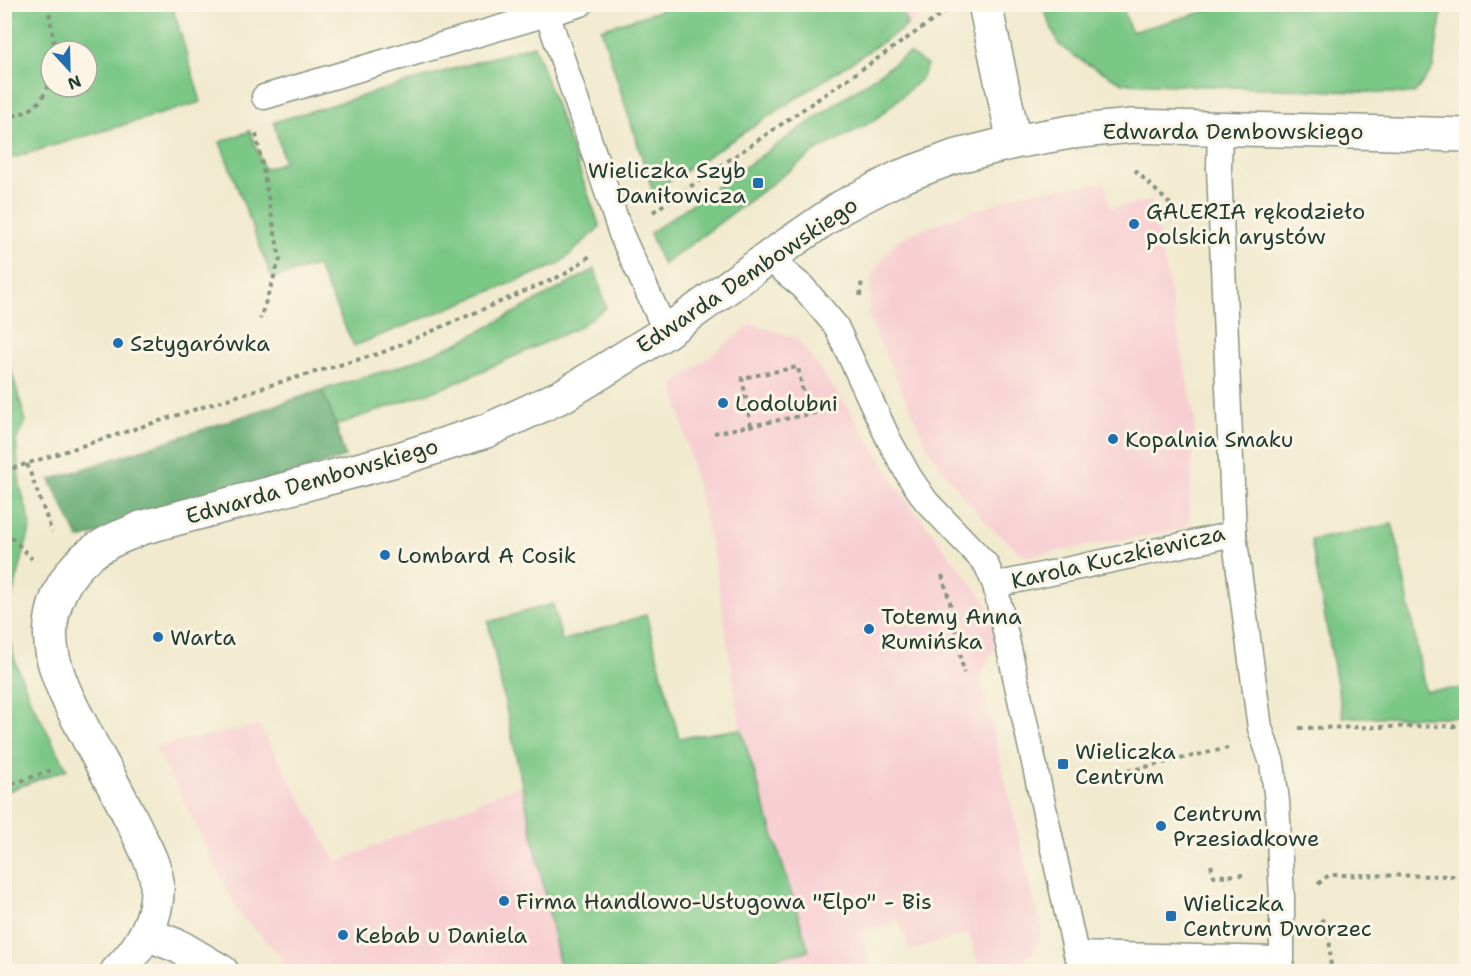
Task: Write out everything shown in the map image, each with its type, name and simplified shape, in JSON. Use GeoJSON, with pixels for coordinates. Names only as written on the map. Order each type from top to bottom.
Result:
{"type":"FeatureCollection","features":[{"type":"Feature","properties":{"kind":"street"},"geometry":{"type":"LineString","coordinates":[[985,4],[1014,142]]}},
{"type":"Feature","properties":{"kind":"street","name":"Edwarda Dembowskiego"},"geometry":{"type":"LineString","coordinates":[[147,934],[154,914],[157,882],[154,872],[120,796],[67,699],[53,656],[52,620],[65,579],[78,565],[104,545],[141,528],[388,462],[486,431],[564,395],[666,332],[842,207],[900,177],[954,157],[1014,142],[1071,132],[1132,126],[1467,135]]}},
{"type":"Feature","properties":{"kind":"street"},"geometry":{"type":"LineString","coordinates":[[117,972],[147,934],[180,947],[222,972]]}},
{"type":"Feature","properties":{"kind":"lane"},"geometry":{"type":"LineString","coordinates":[[264,97],[546,9],[581,4]]}},
{"type":"Feature","properties":{"kind":"lane"},"geometry":{"type":"LineString","coordinates":[[546,9],[621,234],[666,332]]}},
{"type":"Feature","properties":{"kind":"lane","name":"Karola Kuczkiewicza"},"geometry":{"type":"LineString","coordinates":[[768,258],[803,287],[836,326],[889,440],[909,476],[926,501],[986,564],[997,590],[1234,534],[1220,128]]}},
{"type":"Feature","properties":{"kind":"lane"},"geometry":{"type":"LineString","coordinates":[[997,590],[1076,954],[1282,959],[1282,898],[1277,801],[1272,764],[1260,728],[1234,534]]}},
{"type":"Feature","properties":{"kind":"path"},"geometry":{"type":"LineString","coordinates":[[48,4],[53,39]]}},
{"type":"Feature","properties":{"kind":"path"},"geometry":{"type":"LineString","coordinates":[[260,320],[280,259],[249,102],[264,97]]}},
{"type":"Feature","properties":{"kind":"path"},"geometry":{"type":"LineString","coordinates":[[4,118],[31,111],[42,99]]}},
{"type":"Feature","properties":{"kind":"path"},"geometry":{"type":"LineString","coordinates":[[4,471],[340,364]]}},
{"type":"Feature","properties":{"kind":"path"},"geometry":{"type":"LineString","coordinates":[[751,426],[742,378],[798,367],[807,414]]}},
{"type":"Feature","properties":{"kind":"path"},"geometry":{"type":"LineString","coordinates":[[714,433],[843,407]]}},
{"type":"Feature","properties":{"kind":"path"},"geometry":{"type":"LineString","coordinates":[[27,464],[52,533]]}},
{"type":"Feature","properties":{"kind":"path"},"geometry":{"type":"LineString","coordinates":[[4,534],[7,533],[33,559]]}},
{"type":"Feature","properties":{"kind":"path"},"geometry":{"type":"LineString","coordinates":[[1260,728],[1467,726]]}},
{"type":"Feature","properties":{"kind":"path"},"geometry":{"type":"LineString","coordinates":[[4,787],[52,770]]}},
{"type":"Feature","properties":{"kind":"path"},"geometry":{"type":"LineString","coordinates":[[1211,865],[1214,876],[1246,875]]}},
{"type":"Feature","properties":{"kind":"path"},"geometry":{"type":"LineString","coordinates":[[1315,886],[1329,875],[1467,876]]}},
{"type":"Feature","properties":{"kind":"path"},"geometry":{"type":"LineString","coordinates":[[1329,927],[1331,972]]}},
{"type":"Feature","properties":{"kind":"shaded area"},"geometry":{"type":"Polygon","coordinates":[[[901,5],[929,5],[929,12],[907,26],[901,5]]]}},
{"type":"Feature","properties":{"kind":"shaded area"},"geometry":{"type":"Polygon","coordinates":[[[1105,182],[1110,208],[1152,201],[1195,419],[1188,528],[1026,557],[990,527],[930,452],[869,319],[871,278],[885,255],[898,240],[917,231],[1024,193],[1105,182]]]}},
{"type":"Feature","properties":{"kind":"shaded area"},"geometry":{"type":"Polygon","coordinates":[[[751,324],[797,338],[851,412],[901,492],[989,606],[996,645],[980,676],[1041,927],[1038,942],[1032,953],[1022,961],[981,971],[968,933],[910,951],[899,920],[861,932],[873,971],[708,971],[809,951],[741,729],[715,563],[673,385],[751,324]]]}},
{"type":"Feature","properties":{"kind":"shaded area"},"geometry":{"type":"Polygon","coordinates":[[[259,725],[337,862],[522,784],[561,971],[287,971],[280,955],[239,914],[177,788],[154,747],[259,725]]]}},
{"type":"Feature","properties":{"kind":"green space"},"geometry":{"type":"Polygon","coordinates":[[[5,4],[172,5],[201,102],[5,160],[5,4]]]}},
{"type":"Feature","properties":{"kind":"green space"},"geometry":{"type":"Polygon","coordinates":[[[681,4],[901,5],[907,26],[653,192],[601,29],[681,4]]]}},
{"type":"Feature","properties":{"kind":"green space"},"geometry":{"type":"Polygon","coordinates":[[[1042,5],[1122,5],[1131,32],[1228,5],[1443,5],[1433,68],[1414,94],[1123,83],[1082,61],[1059,45],[1042,5]]]}},
{"type":"Feature","properties":{"kind":"green space"},"geometry":{"type":"Polygon","coordinates":[[[534,45],[600,227],[559,264],[354,346],[317,266],[272,278],[220,142],[250,131],[264,169],[284,162],[274,122],[534,45]]]}},
{"type":"Feature","properties":{"kind":"green space"},"geometry":{"type":"Polygon","coordinates":[[[909,53],[927,65],[921,79],[874,121],[816,151],[663,265],[650,233],[909,53]]]}},
{"type":"Feature","properties":{"kind":"green space"},"geometry":{"type":"Polygon","coordinates":[[[595,269],[606,308],[577,328],[451,385],[336,425],[322,390],[404,365],[458,343],[595,269]]]}},
{"type":"Feature","properties":{"kind":"green space"},"geometry":{"type":"Polygon","coordinates":[[[5,356],[7,356],[26,422],[16,440],[20,486],[31,525],[5,625],[5,356]]]}},
{"type":"Feature","properties":{"kind":"green space"},"geometry":{"type":"Polygon","coordinates":[[[322,390],[336,425],[345,457],[79,539],[50,480],[322,390]]]}},
{"type":"Feature","properties":{"kind":"green space"},"geometry":{"type":"Polygon","coordinates":[[[1392,524],[1425,691],[1466,688],[1466,717],[1343,717],[1311,540],[1392,524]]]}},
{"type":"Feature","properties":{"kind":"green space"},"geometry":{"type":"Polygon","coordinates":[[[553,604],[562,641],[646,615],[679,738],[741,729],[809,951],[708,971],[561,971],[488,622],[553,604]]]}},
{"type":"Feature","properties":{"kind":"green space"},"geometry":{"type":"Polygon","coordinates":[[[5,626],[15,661],[30,699],[67,769],[5,792],[5,626]]]}},
{"type":"Feature","properties":{"kind":"place","name":"Wieliczka Szyb Daniłowicza"},"geometry":{"type":"Point","coordinates":[758,183]}},
{"type":"Feature","properties":{"kind":"place","name":"GALERIA rękodzieło polskich arystów"},"geometry":{"type":"Point","coordinates":[1134,224]}},
{"type":"Feature","properties":{"kind":"place","name":"Sztygarówka"},"geometry":{"type":"Point","coordinates":[118,343]}},
{"type":"Feature","properties":{"kind":"place","name":"Lodolubni"},"geometry":{"type":"Point","coordinates":[723,403]}},
{"type":"Feature","properties":{"kind":"place","name":"Kopalnia Smaku"},"geometry":{"type":"Point","coordinates":[1113,439]}},
{"type":"Feature","properties":{"kind":"place","name":"Lombard A Cosik"},"geometry":{"type":"Point","coordinates":[385,555]}},
{"type":"Feature","properties":{"kind":"place","name":"Totemy Anna Rumińska"},"geometry":{"type":"Point","coordinates":[869,629]}},
{"type":"Feature","properties":{"kind":"place","name":"Warta"},"geometry":{"type":"Point","coordinates":[158,637]}},
{"type":"Feature","properties":{"kind":"place","name":"Wieliczka Centrum"},"geometry":{"type":"Point","coordinates":[1063,764]}},
{"type":"Feature","properties":{"kind":"place","name":"Centrum Przesiadkowe"},"geometry":{"type":"Point","coordinates":[1161,826]}},
{"type":"Feature","properties":{"kind":"place","name":"Firma Handlowo-Usługowa \"Elpo\" - Bis"},"geometry":{"type":"Point","coordinates":[504,901]}},
{"type":"Feature","properties":{"kind":"place","name":"Wieliczka Centrum Dworzec"},"geometry":{"type":"Point","coordinates":[1171,916]}},
{"type":"Feature","properties":{"kind":"place","name":"Kebab u Daniela"},"geometry":{"type":"Point","coordinates":[343,935]}}]}
